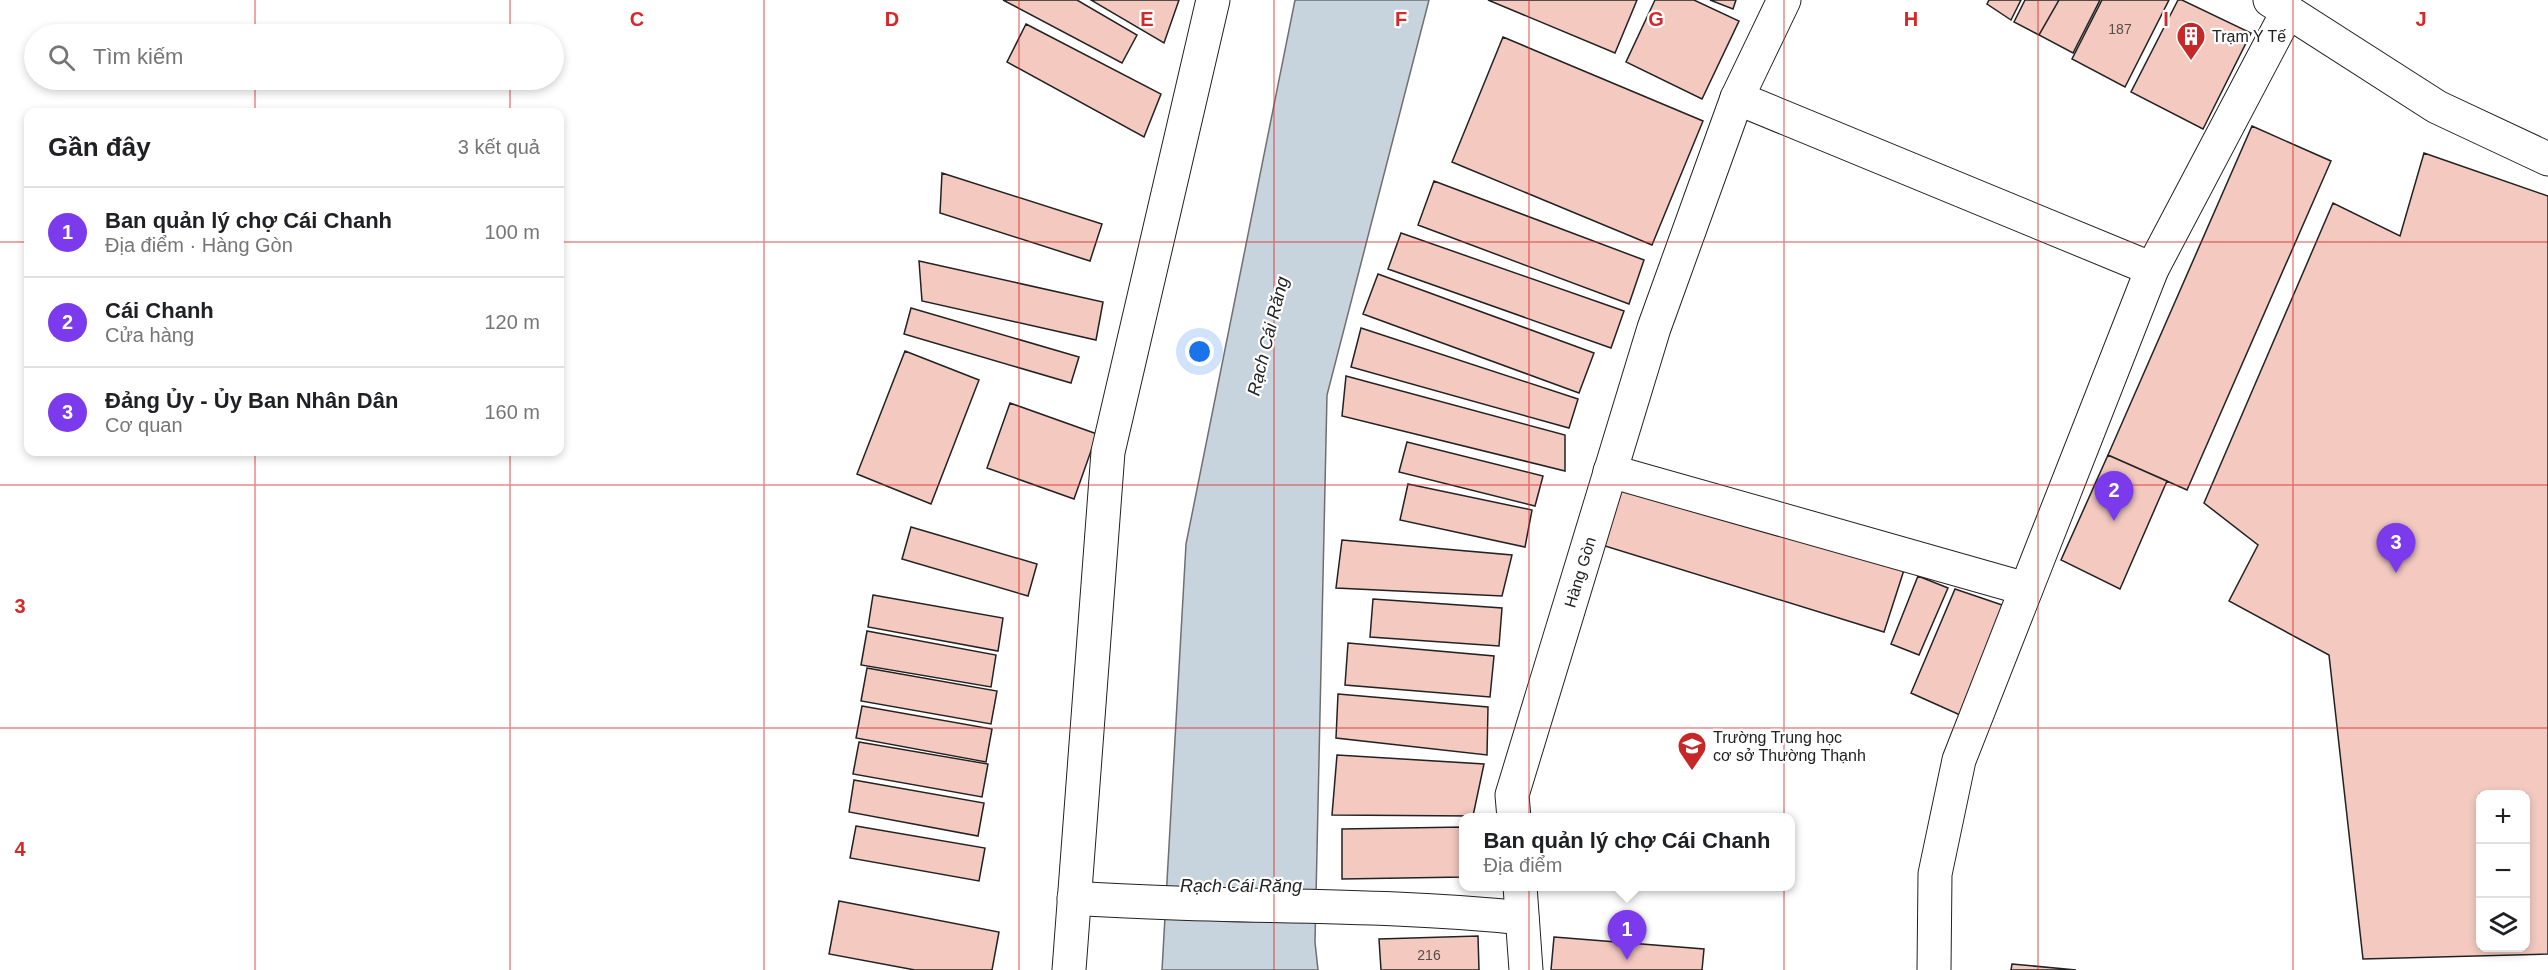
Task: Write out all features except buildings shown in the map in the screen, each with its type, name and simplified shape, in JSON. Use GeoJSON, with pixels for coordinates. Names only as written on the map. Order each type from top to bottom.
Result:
{"type":"FeatureCollection","features":[{"type":"Feature","properties":{"kind":"street"},"geometry":{"type":"LineString","coordinates":[[1069,970],[1108,452],[1212,0]]}},
{"type":"Feature","properties":{"kind":"street","name":"Hàng Gòn"},"geometry":{"type":"LineString","coordinates":[[1514,813],[1512,795],[1654,328],[1737,98],[1784,0]]}},
{"type":"Feature","properties":{"kind":"street"},"geometry":{"type":"LineString","coordinates":[[1934,970],[1935,874],[1959,760],[2152,269],[2279,5],[2437,107],[2548,159]]}},
{"type":"Feature","properties":{"kind":"street"},"geometry":{"type":"LineString","coordinates":[[1737,98],[2152,269]]}},
{"type":"Feature","properties":{"kind":"street"},"geometry":{"type":"LineString","coordinates":[[1611,471],[2026,589]]}},
{"type":"Feature","properties":{"kind":"street"},"geometry":{"type":"LineString","coordinates":[[1074,898],[1134,902],[1450,910],[1521,902],[1526,970]]}},
{"type":"Feature","properties":{"kind":"water","name":"Rạch Cái Răng"},"geometry":{"type":"Polygon","coordinates":[[[1295,0],[1429,0],[1327,395],[1315,942],[1318,970],[1162,970],[1186,544],[1295,0]]]}},
{"type":"Feature","properties":{"kind":"place","name":"Trạm Y Tế"},"geometry":{"type":"Point","coordinates":[2191,62]}},
{"type":"Feature","properties":{"kind":"place","name":"Cái Chanh"},"geometry":{"type":"Point","coordinates":[2114,521]}},
{"type":"Feature","properties":{"kind":"place","name":"Đảng Ủy - Ủy Ban Nhân Dân"},"geometry":{"type":"Point","coordinates":[2396,573]}},
{"type":"Feature","properties":{"kind":"place","name":"Trường Trung học cơ sở Thường Thạnh"},"geometry":{"type":"Point","coordinates":[1692,772]}},
{"type":"Feature","properties":{"kind":"place","name":"Ban quản lý chợ Cái Chanh"},"geometry":{"type":"Point","coordinates":[1627,960]}}]}
